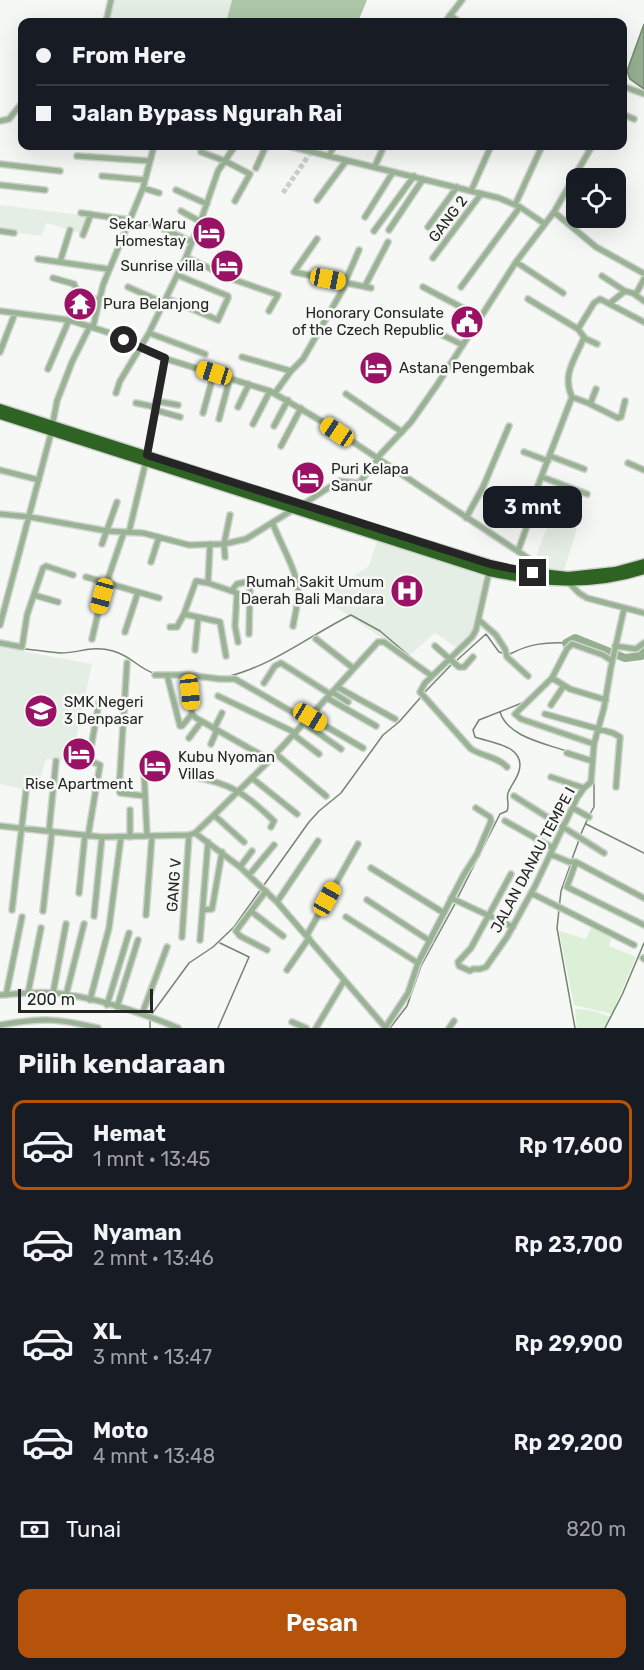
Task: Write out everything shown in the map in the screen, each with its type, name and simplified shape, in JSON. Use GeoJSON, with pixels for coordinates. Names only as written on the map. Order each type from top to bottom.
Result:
{"type":"FeatureCollection","features":[{"type":"Feature","properties":{"kind":"highway"},"geometry":{"type":"LineString","coordinates":[[0,408],[52,428],[344,522],[489,572],[523,579],[569,583],[616,578],[644,570]]}},
{"type":"Feature","properties":{"kind":"highway"},"geometry":{"type":"LineString","coordinates":[[0,415],[52,428]]}},
{"type":"Feature","properties":{"kind":"highway"},"geometry":{"type":"LineString","coordinates":[[344,522],[490,564],[554,576],[615,571],[644,562]]}},
{"type":"Feature","properties":{"kind":"street"},"geometry":{"type":"LineString","coordinates":[[107,18],[111,0]]}},
{"type":"Feature","properties":{"kind":"street"},"geometry":{"type":"LineString","coordinates":[[448,18],[462,0]]}},
{"type":"Feature","properties":{"kind":"street"},"geometry":{"type":"LineString","coordinates":[[450,15],[454,18]]}},
{"type":"Feature","properties":{"kind":"street"},"geometry":{"type":"LineString","coordinates":[[627,88],[644,94]]}},
{"type":"Feature","properties":{"kind":"street"},"geometry":{"type":"LineString","coordinates":[[0,121],[9,119],[18,108]]}},
{"type":"Feature","properties":{"kind":"street"},"geometry":{"type":"LineString","coordinates":[[627,116],[634,119]]}},
{"type":"Feature","properties":{"kind":"street"},"geometry":{"type":"LineString","coordinates":[[0,625],[30,517],[62,386],[91,327],[108,268],[143,188],[153,150]]}},
{"type":"Feature","properties":{"kind":"street"},"geometry":{"type":"LineString","coordinates":[[116,393],[120,381],[165,301],[186,257],[218,171],[232,150]]}},
{"type":"Feature","properties":{"kind":"street"},"geometry":{"type":"LineString","coordinates":[[256,168],[264,150]]}},
{"type":"Feature","properties":{"kind":"street"},"geometry":{"type":"LineString","coordinates":[[300,150],[471,190],[517,206],[545,224]]}},
{"type":"Feature","properties":{"kind":"street"},"geometry":{"type":"LineString","coordinates":[[329,156],[332,150]]}},
{"type":"Feature","properties":{"kind":"street"},"geometry":{"type":"LineString","coordinates":[[377,168],[383,150]]}},
{"type":"Feature","properties":{"kind":"street"},"geometry":{"type":"LineString","coordinates":[[471,190],[489,150]]}},
{"type":"Feature","properties":{"kind":"street"},"geometry":{"type":"LineString","coordinates":[[461,287],[517,206],[540,150]]}},
{"type":"Feature","properties":{"kind":"street"},"geometry":{"type":"LineString","coordinates":[[581,168],[590,150]]}},
{"type":"Feature","properties":{"kind":"street"},"geometry":{"type":"LineString","coordinates":[[201,152],[250,174],[235,201]]}},
{"type":"Feature","properties":{"kind":"street"},"geometry":{"type":"LineString","coordinates":[[78,156],[150,161]]}},
{"type":"Feature","properties":{"kind":"street"},"geometry":{"type":"LineString","coordinates":[[317,200],[346,161]]}},
{"type":"Feature","properties":{"kind":"street"},"geometry":{"type":"LineString","coordinates":[[0,164],[60,171]]}},
{"type":"Feature","properties":{"kind":"street"},"geometry":{"type":"LineString","coordinates":[[365,217],[393,172]]}},
{"type":"Feature","properties":{"kind":"street"},"geometry":{"type":"LineString","coordinates":[[102,176],[145,180]]}},
{"type":"Feature","properties":{"kind":"street"},"geometry":{"type":"LineString","coordinates":[[374,231],[414,176]]}},
{"type":"Feature","properties":{"kind":"street"},"geometry":{"type":"LineString","coordinates":[[389,230],[423,179]]}},
{"type":"Feature","properties":{"kind":"street"},"geometry":{"type":"LineString","coordinates":[[0,184],[45,190]]}},
{"type":"Feature","properties":{"kind":"street"},"geometry":{"type":"LineString","coordinates":[[428,227],[457,187]]}},
{"type":"Feature","properties":{"kind":"street"},"geometry":{"type":"LineString","coordinates":[[143,188],[159,193]]}},
{"type":"Feature","properties":{"kind":"street"},"geometry":{"type":"LineString","coordinates":[[176,190],[207,204]]}},
{"type":"Feature","properties":{"kind":"street"},"geometry":{"type":"LineString","coordinates":[[0,514],[107,531],[143,532],[189,544],[224,544],[246,538],[273,524],[339,481],[361,482],[437,385],[516,262],[566,193]]}},
{"type":"Feature","properties":{"kind":"street","name":"GANG 2"},"geometry":{"type":"LineString","coordinates":[[434,258],[482,194]]}},
{"type":"Feature","properties":{"kind":"street"},"geometry":{"type":"LineString","coordinates":[[181,211],[221,232]]}},
{"type":"Feature","properties":{"kind":"street"},"geometry":{"type":"LineString","coordinates":[[554,212],[596,247],[644,276],[634,294]]}},
{"type":"Feature","properties":{"kind":"street"},"geometry":{"type":"LineString","coordinates":[[81,213],[130,220]]}},
{"type":"Feature","properties":{"kind":"street"},"geometry":{"type":"LineString","coordinates":[[83,235],[91,214]]}},
{"type":"Feature","properties":{"kind":"street"},"geometry":{"type":"LineString","coordinates":[[152,223],[192,242]]}},
{"type":"Feature","properties":{"kind":"street"},"geometry":{"type":"LineString","coordinates":[[0,231],[14,232]]}},
{"type":"Feature","properties":{"kind":"street"},"geometry":{"type":"LineString","coordinates":[[60,262],[70,231]]}},
{"type":"Feature","properties":{"kind":"street"},"geometry":{"type":"LineString","coordinates":[[317,238],[294,272],[368,287],[388,243]]}},
{"type":"Feature","properties":{"kind":"street"},"geometry":{"type":"LineString","coordinates":[[253,424],[273,392],[304,356],[346,282],[359,250]]}},
{"type":"Feature","properties":{"kind":"street"},"geometry":{"type":"LineString","coordinates":[[186,257],[232,279],[278,296],[269,311]]}},
{"type":"Feature","properties":{"kind":"street"},"geometry":{"type":"LineString","coordinates":[[39,259],[108,268]]}},
{"type":"Feature","properties":{"kind":"street"},"geometry":{"type":"LineString","coordinates":[[516,262],[563,293]]}},
{"type":"Feature","properties":{"kind":"street"},"geometry":{"type":"LineString","coordinates":[[177,275],[228,297],[218,320]]}},
{"type":"Feature","properties":{"kind":"street"},"geometry":{"type":"LineString","coordinates":[[602,276],[644,301]]}},
{"type":"Feature","properties":{"kind":"street"},"geometry":{"type":"LineString","coordinates":[[53,278],[74,285],[78,293],[98,300]]}},
{"type":"Feature","properties":{"kind":"street"},"geometry":{"type":"LineString","coordinates":[[423,287],[480,317]]}},
{"type":"Feature","properties":{"kind":"street"},"geometry":{"type":"LineString","coordinates":[[128,288],[225,324]]}},
{"type":"Feature","properties":{"kind":"street"},"geometry":{"type":"LineString","coordinates":[[610,303],[625,291]]}},
{"type":"Feature","properties":{"kind":"street"},"geometry":{"type":"LineString","coordinates":[[518,551],[531,515],[534,495],[572,397],[569,369],[584,338],[583,333],[578,329],[528,299]]}},
{"type":"Feature","properties":{"kind":"street"},"geometry":{"type":"LineString","coordinates":[[578,329],[597,300],[610,303],[644,322]]}},
{"type":"Feature","properties":{"kind":"street"},"geometry":{"type":"LineString","coordinates":[[0,311],[69,320],[113,334],[165,358],[273,392],[301,408],[554,576]]}},
{"type":"Feature","properties":{"kind":"street"},"geometry":{"type":"LineString","coordinates":[[0,352],[15,313]]}},
{"type":"Feature","properties":{"kind":"street"},"geometry":{"type":"LineString","coordinates":[[48,369],[69,320]]}},
{"type":"Feature","properties":{"kind":"street"},"geometry":{"type":"LineString","coordinates":[[434,331],[463,345]]}},
{"type":"Feature","properties":{"kind":"street"},"geometry":{"type":"LineString","coordinates":[[149,333],[205,354]]}},
{"type":"Feature","properties":{"kind":"street"},"geometry":{"type":"LineString","coordinates":[[584,338],[597,344]]}},
{"type":"Feature","properties":{"kind":"street"},"geometry":{"type":"LineString","coordinates":[[242,357],[291,371]]}},
{"type":"Feature","properties":{"kind":"street"},"geometry":{"type":"LineString","coordinates":[[92,639],[107,582],[127,532],[146,458],[165,358]]}},
{"type":"Feature","properties":{"kind":"street"},"geometry":{"type":"LineString","coordinates":[[203,413],[214,373]]}},
{"type":"Feature","properties":{"kind":"street"},"geometry":{"type":"LineString","coordinates":[[219,419],[230,378]]}},
{"type":"Feature","properties":{"kind":"street"},"geometry":{"type":"LineString","coordinates":[[238,406],[249,384]]}},
{"type":"Feature","properties":{"kind":"street"},"geometry":{"type":"LineString","coordinates":[[588,404],[596,389]]}},
{"type":"Feature","properties":{"kind":"street"},"geometry":{"type":"LineString","coordinates":[[346,394],[402,432]]}},
{"type":"Feature","properties":{"kind":"street"},"geometry":{"type":"LineString","coordinates":[[572,397],[618,418],[621,417],[625,401]]}},
{"type":"Feature","properties":{"kind":"street"},"geometry":{"type":"LineString","coordinates":[[274,426],[288,400]]}},
{"type":"Feature","properties":{"kind":"street"},"geometry":{"type":"LineString","coordinates":[[136,403],[156,406],[178,405]]}},
{"type":"Feature","properties":{"kind":"street"},"geometry":{"type":"LineString","coordinates":[[156,406],[180,417]]}},
{"type":"Feature","properties":{"kind":"street"},"geometry":{"type":"LineString","coordinates":[[281,446],[301,408]]}},
{"type":"Feature","properties":{"kind":"street"},"geometry":{"type":"LineString","coordinates":[[466,518],[483,487],[509,426]]}},
{"type":"Feature","properties":{"kind":"street"},"geometry":{"type":"LineString","coordinates":[[524,452],[584,470]]}},
{"type":"Feature","properties":{"kind":"street"},"geometry":{"type":"LineString","coordinates":[[628,463],[644,470]]}},
{"type":"Feature","properties":{"kind":"street"},"geometry":{"type":"LineString","coordinates":[[0,470],[39,480]]}},
{"type":"Feature","properties":{"kind":"street"},"geometry":{"type":"LineString","coordinates":[[542,477],[587,494]]}},
{"type":"Feature","properties":{"kind":"street"},"geometry":{"type":"LineString","coordinates":[[102,544],[117,502]]}},
{"type":"Feature","properties":{"kind":"street"},"geometry":{"type":"LineString","coordinates":[[504,503],[531,515]]}},
{"type":"Feature","properties":{"kind":"street"},"geometry":{"type":"LineString","coordinates":[[225,557],[224,544],[230,515]]}},
{"type":"Feature","properties":{"kind":"street"},"geometry":{"type":"LineString","coordinates":[[273,524],[293,571],[297,587],[298,597],[293,627]]}},
{"type":"Feature","properties":{"kind":"street"},"geometry":{"type":"LineString","coordinates":[[151,562],[159,537]]}},
{"type":"Feature","properties":{"kind":"street"},"geometry":{"type":"LineString","coordinates":[[208,583],[210,544]]}},
{"type":"Feature","properties":{"kind":"street"},"geometry":{"type":"LineString","coordinates":[[531,560],[534,564],[533,573]]}},
{"type":"Feature","properties":{"kind":"street"},"geometry":{"type":"LineString","coordinates":[[0,644],[22,647],[24,630],[44,567],[73,575]]}},
{"type":"Feature","properties":{"kind":"street"},"geometry":{"type":"LineString","coordinates":[[489,572],[479,620],[472,637],[452,661],[433,674],[420,692],[471,749],[507,767]]}},
{"type":"Feature","properties":{"kind":"street"},"geometry":{"type":"LineString","coordinates":[[86,577],[159,598]]}},
{"type":"Feature","properties":{"kind":"street"},"geometry":{"type":"LineString","coordinates":[[170,627],[177,627],[195,583],[198,581],[208,583],[232,590],[238,595],[235,626],[238,642]]}},
{"type":"Feature","properties":{"kind":"street"},"geometry":{"type":"LineString","coordinates":[[232,590],[237,584],[246,582],[250,584],[249,634]]}},
{"type":"Feature","properties":{"kind":"street"},"geometry":{"type":"LineString","coordinates":[[569,583],[587,598],[644,613]]}},
{"type":"Feature","properties":{"kind":"street"},"geometry":{"type":"LineString","coordinates":[[125,632],[138,592]]}},
{"type":"Feature","properties":{"kind":"street"},"geometry":{"type":"LineString","coordinates":[[34,595],[58,602]]}},
{"type":"Feature","properties":{"kind":"street"},"geometry":{"type":"LineString","coordinates":[[0,598],[7,600]]}},
{"type":"Feature","properties":{"kind":"street","name":"JALAN DANAU TEMPE I"},"geometry":{"type":"LineString","coordinates":[[489,914],[469,952],[459,960],[459,966],[470,971],[474,968],[483,969],[513,927],[573,808],[584,788],[591,782],[594,744],[606,700],[612,660],[624,609]]}},
{"type":"Feature","properties":{"kind":"street"},"geometry":{"type":"LineString","coordinates":[[184,614],[220,623],[226,656]]}},
{"type":"Feature","properties":{"kind":"street"},"geometry":{"type":"LineString","coordinates":[[195,650],[198,619]]}},
{"type":"Feature","properties":{"kind":"street"},"geometry":{"type":"LineString","coordinates":[[479,620],[492,631],[505,649],[507,657],[528,676]]}},
{"type":"Feature","properties":{"kind":"street"},"geometry":{"type":"LineString","coordinates":[[316,639],[353,668]]}},
{"type":"Feature","properties":{"kind":"street"},"geometry":{"type":"LineString","coordinates":[[192,834],[276,754],[353,668],[381,641],[433,674]]}},
{"type":"Feature","properties":{"kind":"street"},"geometry":{"type":"LineString","coordinates":[[615,649],[636,649],[644,643]]}},
{"type":"Feature","properties":{"kind":"street"},"geometry":{"type":"LineString","coordinates":[[594,744],[515,716],[516,712],[552,678],[572,644],[612,660]]}},
{"type":"Feature","properties":{"kind":"street"},"geometry":{"type":"LineString","coordinates":[[435,646],[452,661],[463,667],[473,657]]}},
{"type":"Feature","properties":{"kind":"street"},"geometry":{"type":"LineString","coordinates":[[128,663],[119,791],[124,795],[145,796]]}},
{"type":"Feature","properties":{"kind":"street"},"geometry":{"type":"LineString","coordinates":[[264,682],[275,666],[280,663],[376,726]]}},
{"type":"Feature","properties":{"kind":"street"},"geometry":{"type":"LineString","coordinates":[[155,675],[235,679],[307,720],[363,748]]}},
{"type":"Feature","properties":{"kind":"street"},"geometry":{"type":"LineString","coordinates":[[166,675],[180,726],[183,726],[192,714]]}},
{"type":"Feature","properties":{"kind":"street"},"geometry":{"type":"LineString","coordinates":[[188,675],[192,714],[201,722],[270,760]]}},
{"type":"Feature","properties":{"kind":"street"},"geometry":{"type":"LineString","coordinates":[[552,678],[563,687],[606,700]]}},
{"type":"Feature","properties":{"kind":"street"},"geometry":{"type":"LineString","coordinates":[[337,687],[395,719]]}},
{"type":"Feature","properties":{"kind":"street"},"geometry":{"type":"LineString","coordinates":[[551,705],[563,687]]}},
{"type":"Feature","properties":{"kind":"street"},"geometry":{"type":"LineString","coordinates":[[218,696],[295,734],[319,754]]}},
{"type":"Feature","properties":{"kind":"street"},"geometry":{"type":"LineString","coordinates":[[346,705],[352,696]]}},
{"type":"Feature","properties":{"kind":"street"},"geometry":{"type":"LineString","coordinates":[[79,892],[100,765],[89,759],[99,702]]}},
{"type":"Feature","properties":{"kind":"street"},"geometry":{"type":"LineString","coordinates":[[211,744],[222,713]]}},
{"type":"Feature","properties":{"kind":"street"},"geometry":{"type":"LineString","coordinates":[[545,714],[620,737],[616,787]]}},
{"type":"Feature","properties":{"kind":"street"},"geometry":{"type":"LineString","coordinates":[[307,720],[341,749]]}},
{"type":"Feature","properties":{"kind":"street"},"geometry":{"type":"LineString","coordinates":[[189,738],[201,722]]}},
{"type":"Feature","properties":{"kind":"street"},"geometry":{"type":"LineString","coordinates":[[567,753],[592,761]]}},
{"type":"Feature","properties":{"kind":"street"},"geometry":{"type":"LineString","coordinates":[[276,754],[326,796]]}},
{"type":"Feature","properties":{"kind":"street"},"geometry":{"type":"LineString","coordinates":[[43,911],[56,761]]}},
{"type":"Feature","properties":{"kind":"street"},"geometry":{"type":"LineString","coordinates":[[144,772],[149,836],[146,915]]}},
{"type":"Feature","properties":{"kind":"street"},"geometry":{"type":"LineString","coordinates":[[192,777],[216,780],[239,791],[274,821],[271,827]]}},
{"type":"Feature","properties":{"kind":"street"},"geometry":{"type":"LineString","coordinates":[[551,777],[584,788]]}},
{"type":"Feature","properties":{"kind":"street"},"geometry":{"type":"LineString","coordinates":[[252,778],[297,814]]}},
{"type":"Feature","properties":{"kind":"street"},"geometry":{"type":"LineString","coordinates":[[12,910],[26,791]]}},
{"type":"Feature","properties":{"kind":"street"},"geometry":{"type":"LineString","coordinates":[[514,796],[604,853]]}},
{"type":"Feature","properties":{"kind":"street"},"geometry":{"type":"LineString","coordinates":[[0,826],[102,837],[192,834],[208,842],[240,867],[277,902],[385,1027],[408,993],[418,963],[477,854],[491,821],[490,817],[476,808]]}},
{"type":"Feature","properties":{"kind":"street"},"geometry":{"type":"LineString","coordinates":[[573,808],[588,817]]}},
{"type":"Feature","properties":{"kind":"street"},"geometry":{"type":"LineString","coordinates":[[130,810],[130,837]]}},
{"type":"Feature","properties":{"kind":"street"},"geometry":{"type":"LineString","coordinates":[[214,815],[244,842]]}},
{"type":"Feature","properties":{"kind":"street"},"geometry":{"type":"LineString","coordinates":[[506,821],[569,862],[576,862],[644,898]]}},
{"type":"Feature","properties":{"kind":"street","name":"GANG V"},"geometry":{"type":"LineString","coordinates":[[182,937],[192,834]]}},
{"type":"Feature","properties":{"kind":"street"},"geometry":{"type":"LineString","coordinates":[[94,916],[102,837]]}},
{"type":"Feature","properties":{"kind":"street"},"geometry":{"type":"LineString","coordinates":[[90,1000],[109,928],[121,837]]}},
{"type":"Feature","properties":{"kind":"street"},"geometry":{"type":"LineString","coordinates":[[277,902],[318,841]]}},
{"type":"Feature","properties":{"kind":"street"},"geometry":{"type":"LineString","coordinates":[[200,940],[208,842]]}},
{"type":"Feature","properties":{"kind":"street"},"geometry":{"type":"LineString","coordinates":[[287,970],[308,937],[358,844]]}},
{"type":"Feature","properties":{"kind":"street"},"geometry":{"type":"LineString","coordinates":[[249,875],[274,845]]}},
{"type":"Feature","properties":{"kind":"street"},"geometry":{"type":"LineString","coordinates":[[240,867],[252,851]]}},
{"type":"Feature","properties":{"kind":"street"},"geometry":{"type":"LineString","coordinates":[[203,910],[212,909],[222,852]]}},
{"type":"Feature","properties":{"kind":"street"},"geometry":{"type":"LineString","coordinates":[[576,862],[567,887],[644,924]]}},
{"type":"Feature","properties":{"kind":"street"},"geometry":{"type":"LineString","coordinates":[[371,867],[444,913]]}},
{"type":"Feature","properties":{"kind":"street"},"geometry":{"type":"LineString","coordinates":[[489,914],[511,874]]}},
{"type":"Feature","properties":{"kind":"street"},"geometry":{"type":"LineString","coordinates":[[263,889],[252,912],[237,933],[267,950]]}},
{"type":"Feature","properties":{"kind":"street"},"geometry":{"type":"LineString","coordinates":[[531,893],[634,945]]}},
{"type":"Feature","properties":{"kind":"street"},"geometry":{"type":"LineString","coordinates":[[452,898],[513,927]]}},
{"type":"Feature","properties":{"kind":"street"},"geometry":{"type":"LineString","coordinates":[[367,900],[430,941]]}},
{"type":"Feature","properties":{"kind":"street"},"geometry":{"type":"LineString","coordinates":[[252,912],[283,936]]}},
{"type":"Feature","properties":{"kind":"street"},"geometry":{"type":"LineString","coordinates":[[22,917],[3,995],[28,993],[66,995],[148,1016],[178,1028]]}},
{"type":"Feature","properties":{"kind":"street"},"geometry":{"type":"LineString","coordinates":[[346,917],[418,963]]}},
{"type":"Feature","properties":{"kind":"street"},"geometry":{"type":"LineString","coordinates":[[53,993],[66,924]]}},
{"type":"Feature","properties":{"kind":"street"},"geometry":{"type":"LineString","coordinates":[[66,995],[84,924]]}},
{"type":"Feature","properties":{"kind":"street"},"geometry":{"type":"LineString","coordinates":[[28,993],[41,928]]}},
{"type":"Feature","properties":{"kind":"street"},"geometry":{"type":"LineString","coordinates":[[107,1005],[129,933]]}},
{"type":"Feature","properties":{"kind":"street"},"geometry":{"type":"LineString","coordinates":[[117,1007],[138,940]]}},
{"type":"Feature","properties":{"kind":"street"},"geometry":{"type":"LineString","coordinates":[[148,1016],[167,947]]}},
{"type":"Feature","properties":{"kind":"street"},"geometry":{"type":"LineString","coordinates":[[315,1028],[344,981]]}},
{"type":"Feature","properties":{"kind":"street"},"geometry":{"type":"LineString","coordinates":[[0,1025],[36,1019],[52,1019],[98,1028]]}},
{"type":"Feature","properties":{"kind":"street"},"geometry":{"type":"LineString","coordinates":[[449,1028],[454,1021]]}},
{"type":"Feature","properties":{"kind":"street"},"geometry":{"type":"LineString","coordinates":[[292,1022],[306,1028]]}},
{"type":"Feature","properties":{"kind":"shaded area"},"geometry":{"type":"Polygon","coordinates":[[[115,0],[232,0],[227,18],[111,18],[115,0]]]}},
{"type":"Feature","properties":{"kind":"shaded area"},"geometry":{"type":"Polygon","coordinates":[[[232,0],[367,0],[360,18],[227,18],[232,0]]]}},
{"type":"Feature","properties":{"kind":"shaded area"},"geometry":{"type":"Polygon","coordinates":[[[644,24],[644,89],[630,79],[627,71],[644,24]]]}},
{"type":"Feature","properties":{"kind":"shaded area"},"geometry":{"type":"Polygon","coordinates":[[[0,205],[89,216],[83,234],[47,223],[41,236],[0,230],[0,205]]]}},
{"type":"Feature","properties":{"kind":"shaded area"},"geometry":{"type":"Polygon","coordinates":[[[551,517],[577,529],[563,573],[552,570],[535,559],[551,517]]]}},
{"type":"Feature","properties":{"kind":"shaded area","name":"Rumah Sakit Umum Daerah Bali Mandara"},"geometry":{"type":"Polygon","coordinates":[[[377,541],[485,577],[473,630],[457,648],[435,633],[409,656],[325,600],[341,577],[346,581],[369,566],[377,541]]]}},
{"type":"Feature","properties":{"kind":"shaded area","name":"SMK Negeri 3 Denpasar"},"geometry":{"type":"Polygon","coordinates":[[[0,647],[92,664],[71,761],[46,759],[36,792],[0,784],[0,647]]]}},
{"type":"Feature","properties":{"kind":"shaded area"},"geometry":{"type":"Polygon","coordinates":[[[592,926],[612,936],[609,946],[636,957],[612,1014],[574,1005],[559,931],[586,939],[592,926]]]}},
{"type":"Feature","properties":{"kind":"shaded area"},"geometry":{"type":"Polygon","coordinates":[[[575,1009],[590,1010],[611,1017],[604,1028],[577,1028],[575,1009]]]}},
{"type":"Feature","properties":{"kind":"waterway"},"geometry":{"type":"LineString","coordinates":[[226,677],[259,666],[351,615],[380,631],[420,665]]}},
{"type":"Feature","properties":{"kind":"waterway"},"geometry":{"type":"LineString","coordinates":[[456,661],[486,634],[499,652],[505,654]]}},
{"type":"Feature","properties":{"kind":"waterway"},"geometry":{"type":"LineString","coordinates":[[566,643],[575,638],[625,658],[641,656],[644,652]]}},
{"type":"Feature","properties":{"kind":"waterway"},"geometry":{"type":"LineString","coordinates":[[510,654],[537,644],[551,643],[566,643],[563,651]]}},
{"type":"Feature","properties":{"kind":"waterway"},"geometry":{"type":"LineString","coordinates":[[24,649],[61,653],[105,649],[125,656],[153,673]]}},
{"type":"Feature","properties":{"kind":"waterway"},"geometry":{"type":"LineString","coordinates":[[424,693],[452,664]]}},
{"type":"Feature","properties":{"kind":"waterway"},"geometry":{"type":"LineString","coordinates":[[191,673],[203,674]]}},
{"type":"Feature","properties":{"kind":"waterway"},"geometry":{"type":"LineString","coordinates":[[264,885],[309,822],[341,793],[383,735],[399,722],[421,697]]}},
{"type":"Feature","properties":{"kind":"waterway"},"geometry":{"type":"LineString","coordinates":[[458,897],[500,814],[507,811],[508,793],[517,777],[520,762],[512,750],[475,737],[473,730],[479,720],[522,703]]}},
{"type":"Feature","properties":{"kind":"waterway"},"geometry":{"type":"LineString","coordinates":[[500,712],[504,721],[519,733],[566,751]]}},
{"type":"Feature","properties":{"kind":"waterway"},"geometry":{"type":"LineString","coordinates":[[590,814],[594,807],[594,781]]}},
{"type":"Feature","properties":{"kind":"waterway"},"geometry":{"type":"LineString","coordinates":[[580,836],[588,818]]}},
{"type":"Feature","properties":{"kind":"waterway"},"geometry":{"type":"LineString","coordinates":[[586,824],[644,853]]}},
{"type":"Feature","properties":{"kind":"waterway"},"geometry":{"type":"LineString","coordinates":[[572,859],[579,840]]}},
{"type":"Feature","properties":{"kind":"waterway"},"geometry":{"type":"LineString","coordinates":[[570,866],[561,891],[557,928],[575,1028]]}},
{"type":"Feature","properties":{"kind":"waterway"},"geometry":{"type":"LineString","coordinates":[[151,1015],[189,963],[213,947],[234,927],[261,889]]}},
{"type":"Feature","properties":{"kind":"waterway"},"geometry":{"type":"LineString","coordinates":[[390,1028],[407,1006],[421,966],[456,902]]}},
{"type":"Feature","properties":{"kind":"waterway"},"geometry":{"type":"LineString","coordinates":[[218,1028],[249,957],[220,943]]}},
{"type":"Feature","properties":{"kind":"waterway"},"geometry":{"type":"LineString","coordinates":[[605,1028],[644,943]]}},
{"type":"Feature","properties":{"kind":"waterway"},"geometry":{"type":"LineString","coordinates":[[150,1020],[150,1028]]}},
{"type":"Feature","properties":{"kind":"tunnel"},"geometry":{"type":"LineString","coordinates":[[283,193],[311,152]]}},
{"type":"Feature","properties":{"kind":"place","name":"Sekar Waru Homestay"},"geometry":{"type":"Point","coordinates":[209,233]}},
{"type":"Feature","properties":{"kind":"place","name":"Sunrise villa"},"geometry":{"type":"Point","coordinates":[227,266]}},
{"type":"Feature","properties":{"kind":"place","name":"Pura Belanjong"},"geometry":{"type":"Point","coordinates":[80,304]}},
{"type":"Feature","properties":{"kind":"place","name":"Honorary Consulate of the Czech Republic"},"geometry":{"type":"Point","coordinates":[467,322]}},
{"type":"Feature","properties":{"kind":"place","name":"Astana Pengembak"},"geometry":{"type":"Point","coordinates":[376,368]}},
{"type":"Feature","properties":{"kind":"place","name":"Puri Kelapa Sanur"},"geometry":{"type":"Point","coordinates":[308,478]}},
{"type":"Feature","properties":{"kind":"place","name":"Rumah Sakit Umum Daerah Bali Mandara"},"geometry":{"type":"Point","coordinates":[407,591]}},
{"type":"Feature","properties":{"kind":"place","name":"SMK Negeri 3 Denpasar"},"geometry":{"type":"Point","coordinates":[41,711]}},
{"type":"Feature","properties":{"kind":"place","name":"Rise Apartment"},"geometry":{"type":"Point","coordinates":[79,754]}},
{"type":"Feature","properties":{"kind":"place","name":"Kubu Nyoman Villas"},"geometry":{"type":"Point","coordinates":[155,766]}},
{"type":"Feature","properties":{"kind":"route"},"geometry":{"type":"LineString","coordinates":[[124,340],[165,358],[147,455],[490,564],[533,573]]}}]}
